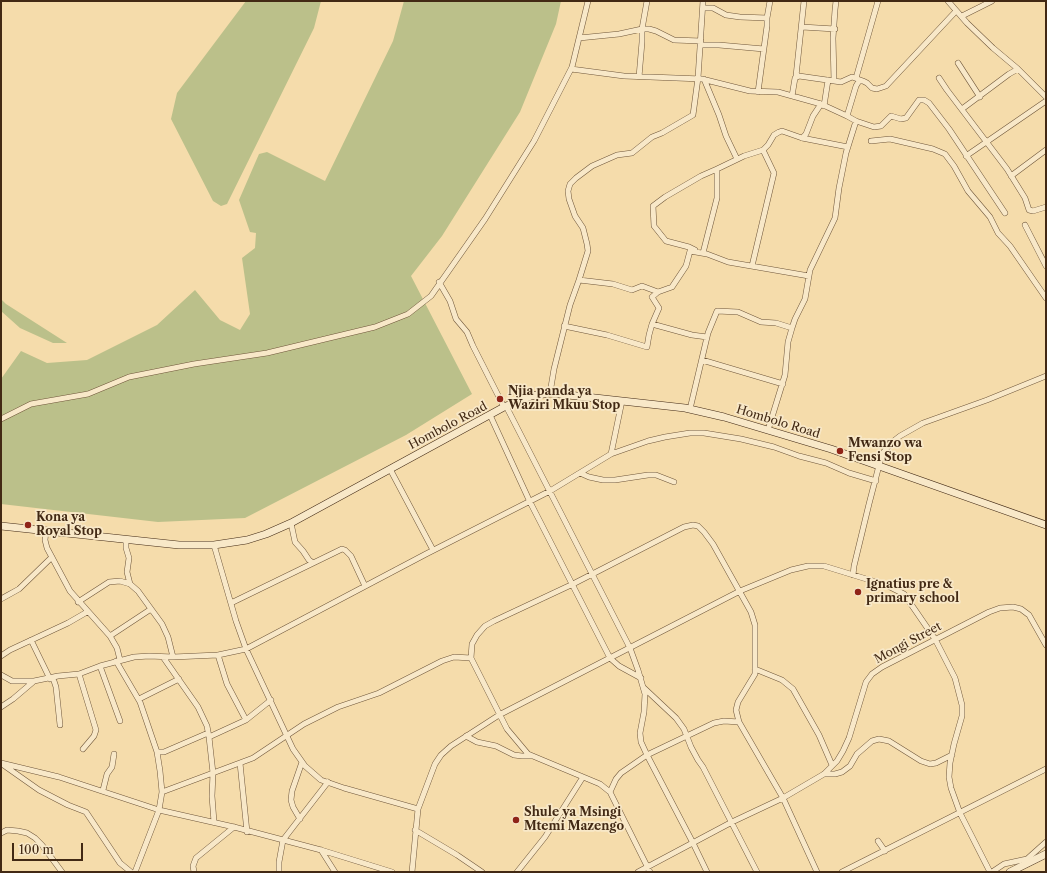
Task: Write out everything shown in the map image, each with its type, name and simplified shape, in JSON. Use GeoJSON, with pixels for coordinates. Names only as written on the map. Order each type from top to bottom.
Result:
{"type":"FeatureCollection","features":[{"type":"Feature","properties":{"kind":"street"},"geometry":{"type":"LineString","coordinates":[[1,419],[31,404],[88,394],[129,377],[194,364],[267,353],[375,327],[408,314],[431,296],[439,282],[484,219],[534,141],[571,69],[588,1]]}},
{"type":"Feature","properties":{"kind":"street"},"geometry":{"type":"LineString","coordinates":[[639,77],[642,29],[647,1]]}},
{"type":"Feature","properties":{"kind":"street"},"geometry":{"type":"LineString","coordinates":[[550,393],[564,326],[588,251],[583,228],[575,216],[569,198],[568,191],[570,184],[592,166],[617,155],[632,153],[652,137],[662,134],[693,115],[701,79],[703,1]]}},
{"type":"Feature","properties":{"kind":"street"},"geometry":{"type":"LineString","coordinates":[[758,92],[768,26],[767,18],[770,1]]}},
{"type":"Feature","properties":{"kind":"street"},"geometry":{"type":"LineString","coordinates":[[792,96],[796,76],[804,1]]}},
{"type":"Feature","properties":{"kind":"street"},"geometry":{"type":"LineString","coordinates":[[802,138],[806,134],[813,116],[823,105],[831,80],[836,1]]}},
{"type":"Feature","properties":{"kind":"street"},"geometry":{"type":"LineString","coordinates":[[856,78],[878,1]]}},
{"type":"Feature","properties":{"kind":"street"},"geometry":{"type":"LineString","coordinates":[[948,1],[993,48],[1018,69],[1046,97]]}},
{"type":"Feature","properties":{"kind":"street"},"geometry":{"type":"LineString","coordinates":[[962,16],[992,1]]}},
{"type":"Feature","properties":{"kind":"street"},"geometry":{"type":"LineString","coordinates":[[703,8],[713,8],[726,15],[767,18]]}},
{"type":"Feature","properties":{"kind":"street"},"geometry":{"type":"LineString","coordinates":[[796,76],[841,82],[852,77],[867,83],[872,88],[877,90],[886,86],[956,10]]}},
{"type":"Feature","properties":{"kind":"street"},"geometry":{"type":"LineString","coordinates":[[802,27],[835,29]]}},
{"type":"Feature","properties":{"kind":"street"},"geometry":{"type":"LineString","coordinates":[[579,38],[619,34],[642,29],[652,29],[679,41],[764,49]]}},
{"type":"Feature","properties":{"kind":"street"},"geometry":{"type":"LineString","coordinates":[[958,63],[980,97]]}},
{"type":"Feature","properties":{"kind":"street"},"geometry":{"type":"LineString","coordinates":[[571,69],[602,74],[639,77],[701,79],[734,88],[758,92],[778,92],[823,105],[868,126],[878,127],[891,116],[901,119],[906,118],[919,100],[924,100],[929,103],[949,129],[1004,213]]}},
{"type":"Feature","properties":{"kind":"street"},"geometry":{"type":"LineString","coordinates":[[962,109],[1018,69]]}},
{"type":"Feature","properties":{"kind":"street"},"geometry":{"type":"LineString","coordinates":[[939,78],[1011,176],[1025,198],[1030,210],[1033,211],[1046,207]]}},
{"type":"Feature","properties":{"kind":"street"},"geometry":{"type":"LineString","coordinates":[[701,79],[719,115],[726,136],[737,159]]}},
{"type":"Feature","properties":{"kind":"street"},"geometry":{"type":"LineString","coordinates":[[848,116],[856,86],[859,81],[863,81]]}},
{"type":"Feature","properties":{"kind":"street"},"geometry":{"type":"LineString","coordinates":[[966,156],[1046,101]]}},
{"type":"Feature","properties":{"kind":"street"},"geometry":{"type":"LineString","coordinates":[[768,430],[783,384],[788,342],[792,328],[805,299],[809,276],[819,249],[835,218],[839,188],[848,147],[856,121]]}},
{"type":"Feature","properties":{"kind":"street"},"geometry":{"type":"LineString","coordinates":[[809,276],[728,262],[696,251],[689,247],[666,241],[654,226],[654,206],[666,196],[700,176],[753,152],[763,150],[778,132],[782,131],[802,138],[848,147]]}},
{"type":"Feature","properties":{"kind":"street"},"geometry":{"type":"LineString","coordinates":[[871,141],[890,139],[933,149],[945,154],[954,166],[968,192],[990,217],[998,233],[1010,246],[1046,298]]}},
{"type":"Feature","properties":{"kind":"street"},"geometry":{"type":"LineString","coordinates":[[752,266],[774,173],[763,150]]}},
{"type":"Feature","properties":{"kind":"street"},"geometry":{"type":"LineString","coordinates":[[1011,176],[1046,150]]}},
{"type":"Feature","properties":{"kind":"street"},"geometry":{"type":"LineString","coordinates":[[703,253],[718,198],[717,169]]}},
{"type":"Feature","properties":{"kind":"street"},"geometry":{"type":"LineString","coordinates":[[1025,225],[1044,254],[1046,266]]}},
{"type":"Feature","properties":{"kind":"street"},"geometry":{"type":"LineString","coordinates":[[564,326],[607,335],[647,347],[648,335],[659,308],[652,297],[658,292],[672,287],[686,266],[689,252],[696,251]]}},
{"type":"Feature","properties":{"kind":"street"},"geometry":{"type":"LineString","coordinates":[[579,280],[613,284],[632,290],[642,286],[658,292]]}},
{"type":"Feature","properties":{"kind":"street"},"geometry":{"type":"LineString","coordinates":[[439,282],[450,301],[456,319],[468,332],[473,346],[500,399],[550,491],[630,648],[641,678],[646,701],[640,733],[641,742],[707,872]]}},
{"type":"Feature","properties":{"kind":"street"},"geometry":{"type":"LineString","coordinates":[[690,409],[707,337],[717,311],[738,312],[761,322],[776,323],[792,328]]}},
{"type":"Feature","properties":{"kind":"street"},"geometry":{"type":"LineString","coordinates":[[652,324],[692,335],[707,337]]}},
{"type":"Feature","properties":{"kind":"street"},"geometry":{"type":"LineString","coordinates":[[702,360],[783,384]]}},
{"type":"Feature","properties":{"kind":"street"},"geometry":{"type":"LineString","coordinates":[[853,575],[865,519],[882,454],[886,449],[900,436],[922,424],[1046,376]]}},
{"type":"Feature","properties":{"kind":"street","name":"Hombolo Road"},"geometry":{"type":"LineString","coordinates":[[1,526],[179,545],[214,545],[247,540],[266,534],[291,523],[505,407],[530,396],[550,393],[690,409],[724,416],[830,449],[1046,526]]}},
{"type":"Feature","properties":{"kind":"street"},"geometry":{"type":"LineString","coordinates":[[611,454],[622,401]]}},
{"type":"Feature","properties":{"kind":"street"},"geometry":{"type":"LineString","coordinates":[[490,415],[530,502],[610,658],[619,666],[641,678]]}},
{"type":"Feature","properties":{"kind":"street"},"geometry":{"type":"LineString","coordinates":[[1,675],[12,680],[34,681],[79,674],[118,660],[149,656],[173,657],[218,655],[246,649],[434,550],[530,502],[611,454],[664,437],[690,433],[704,433],[741,439],[774,447],[826,463],[849,473],[876,481]]}},
{"type":"Feature","properties":{"kind":"street"},"geometry":{"type":"LineString","coordinates":[[390,469],[434,550]]}},
{"type":"Feature","properties":{"kind":"street"},"geometry":{"type":"LineString","coordinates":[[580,473],[589,477],[603,480],[656,475],[674,482]]}},
{"type":"Feature","properties":{"kind":"street"},"geometry":{"type":"LineString","coordinates":[[291,523],[295,542],[313,563]]}},
{"type":"Feature","properties":{"kind":"street"},"geometry":{"type":"LineString","coordinates":[[649,869],[610,792],[600,784],[528,754],[507,729],[471,658],[472,644],[474,639],[485,626],[573,584],[684,527],[693,525],[698,526],[713,544],[751,612],[755,625],[755,674],[738,702],[736,710],[739,722],[783,798],[817,872]]}},
{"type":"Feature","properties":{"kind":"street"},"geometry":{"type":"LineString","coordinates":[[46,531],[45,540],[47,548],[70,592],[110,636],[117,648],[118,660],[139,699],[158,752],[162,792],[159,810],[135,872]]}},
{"type":"Feature","properties":{"kind":"street"},"geometry":{"type":"LineString","coordinates":[[126,539],[126,548],[129,558],[127,572],[130,584]]}},
{"type":"Feature","properties":{"kind":"street"},"geometry":{"type":"LineString","coordinates":[[214,545],[236,621],[246,649],[293,749],[305,766],[321,780],[418,809]]}},
{"type":"Feature","properties":{"kind":"street"},"geometry":{"type":"LineString","coordinates":[[231,603],[336,552],[345,550],[354,561],[365,586]]}},
{"type":"Feature","properties":{"kind":"street"},"geometry":{"type":"LineString","coordinates":[[1,599],[19,589],[52,556]]}},
{"type":"Feature","properties":{"kind":"street"},"geometry":{"type":"LineString","coordinates":[[412,872],[418,809],[438,758],[446,750],[499,715],[740,591],[791,570],[808,566],[824,566],[886,585],[904,594],[935,639],[955,678],[962,705],[962,716],[950,763],[950,782],[960,814],[991,872],[1004,864],[1027,859],[1046,842]]}},
{"type":"Feature","properties":{"kind":"street"},"geometry":{"type":"LineString","coordinates":[[78,602],[109,582],[120,581],[130,584],[138,591],[165,630],[173,657]]}},
{"type":"Feature","properties":{"kind":"street","name":"Mongi Street"},"geometry":{"type":"LineString","coordinates":[[638,872],[649,869],[693,842],[783,798],[824,774],[837,761],[843,752],[849,738],[866,682],[872,674],[882,667],[935,639],[1000,608],[1013,607],[1021,609],[1029,615],[1046,645]]}},
{"type":"Feature","properties":{"kind":"street"},"geometry":{"type":"LineString","coordinates":[[110,636],[151,609]]}},
{"type":"Feature","properties":{"kind":"street"},"geometry":{"type":"LineString","coordinates":[[1,656],[10,650],[68,623],[87,612]]}},
{"type":"Feature","properties":{"kind":"street"},"geometry":{"type":"LineString","coordinates":[[31,640],[56,687],[60,725]]}},
{"type":"Feature","properties":{"kind":"street"},"geometry":{"type":"LineString","coordinates":[[218,655],[226,684],[246,720]]}},
{"type":"Feature","properties":{"kind":"street"},"geometry":{"type":"LineString","coordinates":[[163,657],[198,707],[205,721],[209,735],[213,773],[212,796],[214,822]]}},
{"type":"Feature","properties":{"kind":"street"},"geometry":{"type":"LineString","coordinates":[[162,792],[252,758],[304,724],[338,707],[379,693],[442,661],[454,657],[471,658]]}},
{"type":"Feature","properties":{"kind":"street"},"geometry":{"type":"LineString","coordinates":[[100,666],[120,721]]}},
{"type":"Feature","properties":{"kind":"street"},"geometry":{"type":"LineString","coordinates":[[755,669],[782,680],[793,689],[819,735],[832,765]]}},
{"type":"Feature","properties":{"kind":"street"},"geometry":{"type":"LineString","coordinates":[[79,674],[96,730],[94,736],[83,749]]}},
{"type":"Feature","properties":{"kind":"street"},"geometry":{"type":"LineString","coordinates":[[139,699],[179,679]]}},
{"type":"Feature","properties":{"kind":"street"},"geometry":{"type":"LineString","coordinates":[[1,707],[34,681]]}},
{"type":"Feature","properties":{"kind":"street"},"geometry":{"type":"LineString","coordinates":[[643,687],[676,718],[687,735],[691,747],[698,760],[704,767],[757,872]]}},
{"type":"Feature","properties":{"kind":"street"},"geometry":{"type":"LineString","coordinates":[[158,752],[164,752],[246,720],[271,700]]}},
{"type":"Feature","properties":{"kind":"street"},"geometry":{"type":"LineString","coordinates":[[610,792],[616,779],[621,773],[647,756],[714,723],[724,721],[739,722]]}},
{"type":"Feature","properties":{"kind":"street"},"geometry":{"type":"LineString","coordinates":[[466,736],[477,742],[496,746],[514,755],[532,756]]}},
{"type":"Feature","properties":{"kind":"street"},"geometry":{"type":"LineString","coordinates":[[824,774],[835,774],[842,772],[850,766],[857,754],[872,741],[879,739],[889,741],[921,761],[930,764],[936,763],[952,755]]}},
{"type":"Feature","properties":{"kind":"street"},"geometry":{"type":"LineString","coordinates":[[103,790],[107,774],[112,767],[114,754]]}},
{"type":"Feature","properties":{"kind":"street"},"geometry":{"type":"LineString","coordinates":[[300,819],[291,800],[292,791],[302,762]]}},
{"type":"Feature","properties":{"kind":"street"},"geometry":{"type":"LineString","coordinates":[[1,763],[59,777],[103,790],[159,810],[214,822],[247,832],[321,850],[392,872]]}},
{"type":"Feature","properties":{"kind":"street"},"geometry":{"type":"LineString","coordinates":[[1,763],[39,790],[68,805],[86,812],[120,863],[131,872]]}},
{"type":"Feature","properties":{"kind":"street"},"geometry":{"type":"LineString","coordinates":[[240,763],[247,832]]}},
{"type":"Feature","properties":{"kind":"street"},"geometry":{"type":"LineString","coordinates":[[842,872],[960,814],[1046,769]]}},
{"type":"Feature","properties":{"kind":"street"},"geometry":{"type":"LineString","coordinates":[[516,872],[545,837],[583,777]]}},
{"type":"Feature","properties":{"kind":"street"},"geometry":{"type":"LineString","coordinates":[[280,872],[279,862],[283,840],[328,782]]}},
{"type":"Feature","properties":{"kind":"street"},"geometry":{"type":"LineString","coordinates":[[194,872],[193,866],[196,858],[234,827]]}},
{"type":"Feature","properties":{"kind":"street"},"geometry":{"type":"LineString","coordinates":[[1,833],[7,830],[18,831],[27,833],[35,838],[62,872]]}},
{"type":"Feature","properties":{"kind":"street"},"geometry":{"type":"LineString","coordinates":[[415,830],[457,854],[482,872]]}},
{"type":"Feature","properties":{"kind":"street"},"geometry":{"type":"LineString","coordinates":[[878,841],[885,851]]}},
{"type":"Feature","properties":{"kind":"street"},"geometry":{"type":"LineString","coordinates":[[321,850],[335,872]]}},
{"type":"Feature","properties":{"kind":"street"},"geometry":{"type":"LineString","coordinates":[[1010,872],[1046,854]]}},
{"type":"Feature","properties":{"kind":"green space"},"geometry":{"type":"Polygon","coordinates":[[[246,1],[321,1],[314,28],[227,204],[221,206],[213,201],[171,119],[177,93],[246,1]]]}},
{"type":"Feature","properties":{"kind":"green space"},"geometry":{"type":"Polygon","coordinates":[[[404,1],[561,1],[556,24],[520,112],[442,236],[411,276],[472,394],[406,435],[245,518],[158,522],[1,504],[1,379],[21,351],[47,363],[87,360],[157,325],[195,290],[220,320],[240,330],[250,314],[242,258],[255,248],[256,233],[250,232],[239,200],[259,154],[267,152],[325,181],[393,41],[404,1]]]}},
{"type":"Feature","properties":{"kind":"green space"},"geometry":{"type":"Polygon","coordinates":[[[1,299],[6,304],[67,343],[53,343],[20,328],[1,311],[1,299]]]}},
{"type":"Feature","properties":{"kind":"place","name":"Njia panda ya Waziri Mkuu Stop"},"geometry":{"type":"Point","coordinates":[500,399]}},
{"type":"Feature","properties":{"kind":"place","name":"Mwanzo wa Fensi Stop"},"geometry":{"type":"Point","coordinates":[840,451]}},
{"type":"Feature","properties":{"kind":"place","name":"Kona ya Royal Stop"},"geometry":{"type":"Point","coordinates":[28,525]}},
{"type":"Feature","properties":{"kind":"place","name":"Ignatius pre & primary school"},"geometry":{"type":"Point","coordinates":[858,592]}},
{"type":"Feature","properties":{"kind":"place","name":"Shule ya Msingi Mtemi Mazengo"},"geometry":{"type":"Point","coordinates":[516,820]}}]}
